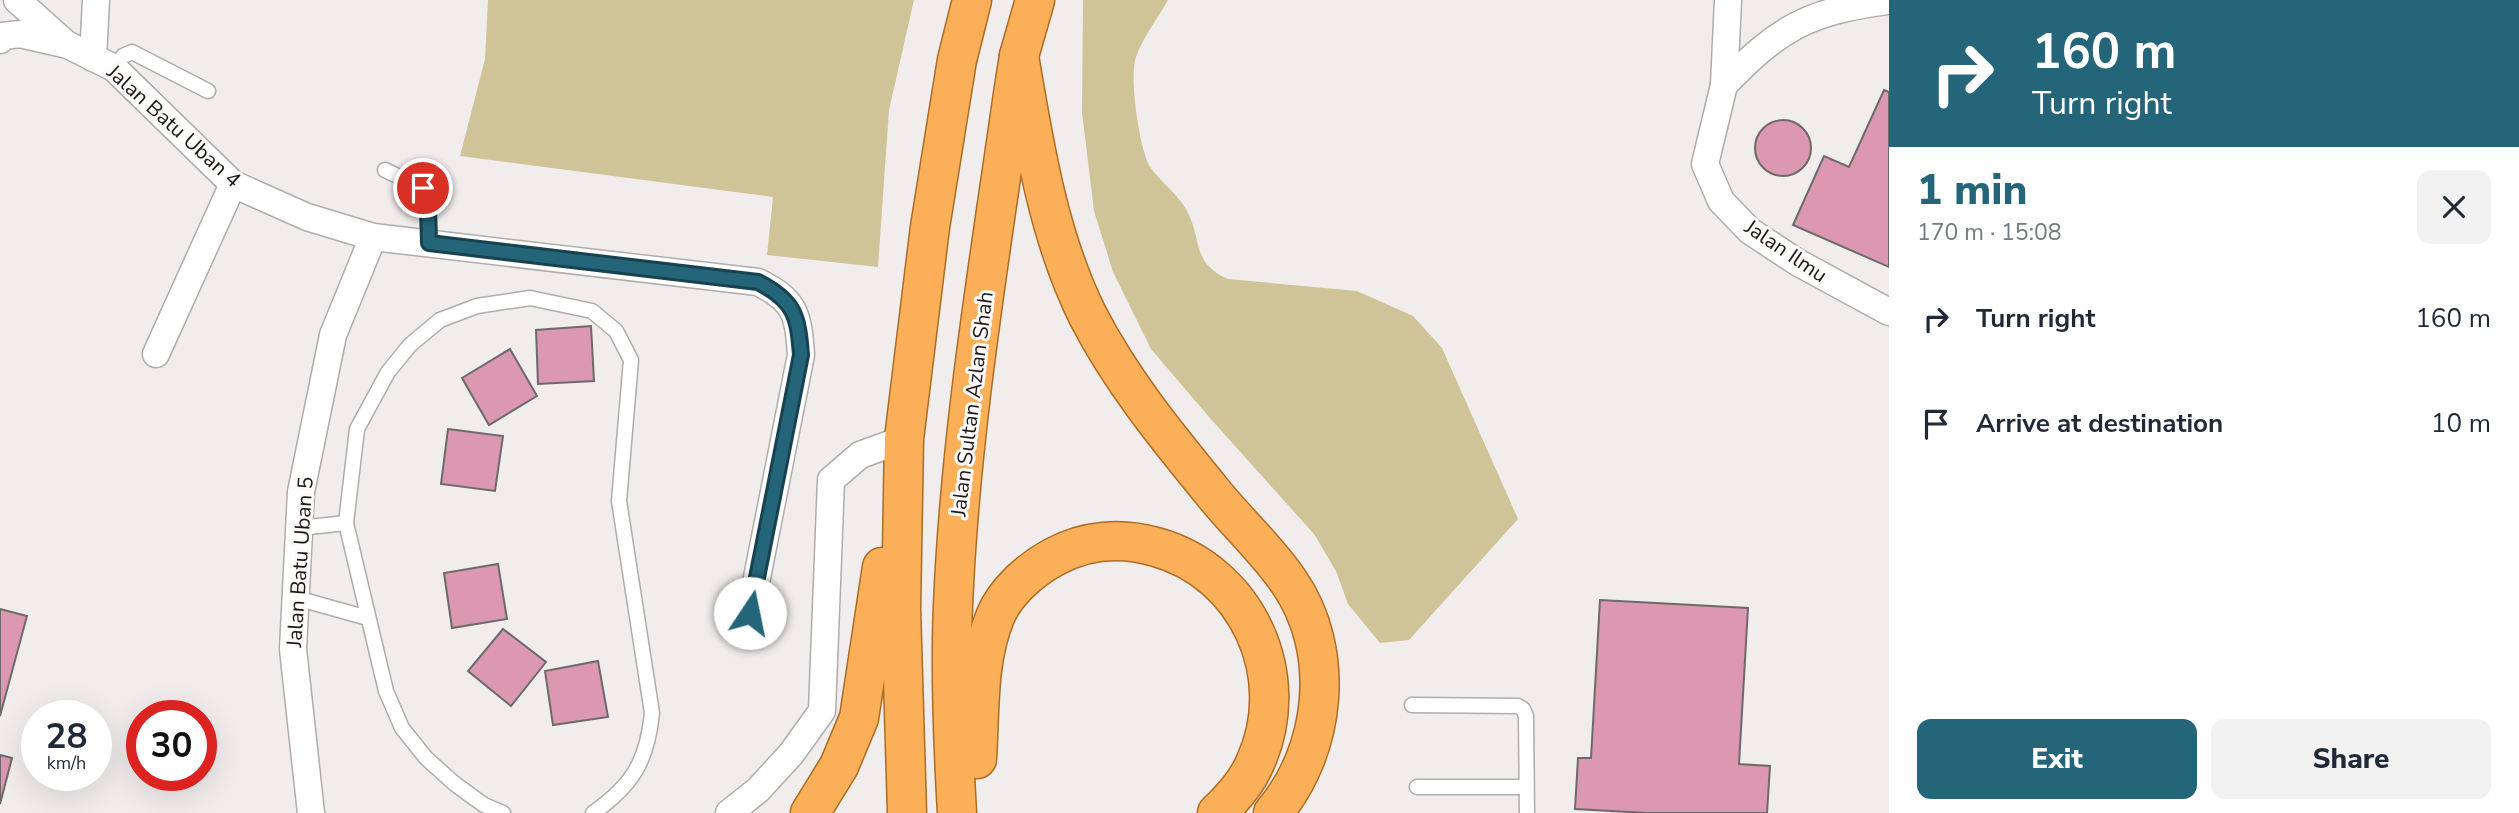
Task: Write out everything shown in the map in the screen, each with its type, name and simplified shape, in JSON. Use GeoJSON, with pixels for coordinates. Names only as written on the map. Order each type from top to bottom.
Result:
{"type":"FeatureCollection","features":[{"type":"Feature","properties":{"kind":"highway"},"geometry":{"type":"LineString","coordinates":[[810,813],[839,766],[859,718],[904,439],[930,227],[957,60],[972,0]]}},
{"type":"Feature","properties":{"kind":"highway","name":"Jalan Sultan Azlan Shah"},"geometry":{"type":"LineString","coordinates":[[957,813],[953,609],[960,498],[973,376],[1019,56],[1035,0]]}},
{"type":"Feature","properties":{"kind":"highway"},"geometry":{"type":"LineString","coordinates":[[1019,56],[1048,207],[1087,314],[1114,363],[1152,418],[1227,510],[1270,557],[1290,583],[1307,613],[1319,667],[1319,690],[1310,747],[1297,779],[1273,813]]}},
{"type":"Feature","properties":{"kind":"highway"},"geometry":{"type":"LineString","coordinates":[[904,439],[901,609],[907,813]]}},
{"type":"Feature","properties":{"kind":"highway"},"geometry":{"type":"LineString","coordinates":[[972,813],[984,656],[996,615],[1006,599],[1031,573],[1067,550],[1090,543],[1124,541],[1144,543],[1191,560],[1213,576],[1233,596],[1254,627],[1266,660],[1270,700],[1263,742],[1244,782],[1217,813]]}},
{"type":"Feature","properties":{"kind":"street","name":"Jalan Batu Uban 4"},"geometry":{"type":"LineString","coordinates":[[17,0],[68,45],[103,63],[233,184],[307,217],[373,237],[758,282],[777,292],[791,306],[799,328],[801,355],[750,613]]}},
{"type":"Feature","properties":{"kind":"street"},"geometry":{"type":"LineString","coordinates":[[96,0],[103,63]]}},
{"type":"Feature","properties":{"kind":"street","name":"Jalan Ilmu"},"geometry":{"type":"LineString","coordinates":[[1728,0],[1724,85],[1705,164],[1721,201],[1750,231],[1788,256],[1889,312]]}},
{"type":"Feature","properties":{"kind":"street"},"geometry":{"type":"LineString","coordinates":[[1724,85],[1751,57],[1799,22],[1826,12],[1887,1]]}},
{"type":"Feature","properties":{"kind":"street","name":"Jalan Batu Uban 4"},"geometry":{"type":"LineString","coordinates":[[0,40],[3,36],[20,34],[68,45]]}},
{"type":"Feature","properties":{"kind":"street"},"geometry":{"type":"LineString","coordinates":[[156,354],[233,184]]}},
{"type":"Feature","properties":{"kind":"street","name":"Jalan Batu Uban 5"},"geometry":{"type":"LineString","coordinates":[[311,813],[293,649],[301,492],[333,335],[373,237]]}},
{"type":"Feature","properties":{"kind":"street"},"geometry":{"type":"LineString","coordinates":[[729,813],[758,790],[791,754],[822,711],[831,480],[860,455],[904,439]]}},
{"type":"Feature","properties":{"kind":"lane"},"geometry":{"type":"LineString","coordinates":[[103,63],[132,52],[208,91]]}},
{"type":"Feature","properties":{"kind":"lane"},"geometry":{"type":"LineString","coordinates":[[385,170],[423,188],[428,208],[429,243]]}},
{"type":"Feature","properties":{"kind":"lane"},"geometry":{"type":"LineString","coordinates":[[503,813],[484,804],[455,784],[426,758],[402,728],[386,691],[346,523],[357,429],[388,372],[410,345],[440,320],[477,306],[530,298],[592,312],[616,331],[631,360],[619,501],[652,713],[649,744],[633,776],[612,800],[593,813]]}},
{"type":"Feature","properties":{"kind":"lane"},"geometry":{"type":"LineString","coordinates":[[300,528],[346,523]]}},
{"type":"Feature","properties":{"kind":"lane"},"geometry":{"type":"LineString","coordinates":[[296,598],[368,618]]}},
{"type":"Feature","properties":{"kind":"lane"},"geometry":{"type":"LineString","coordinates":[[1412,705],[1518,706],[1523,709],[1526,716],[1527,813]]}},
{"type":"Feature","properties":{"kind":"lane"},"geometry":{"type":"LineString","coordinates":[[1417,787],[1526,787]]}},
{"type":"Feature","properties":{"kind":"shaded area"},"geometry":{"type":"Polygon","coordinates":[[[488,0],[914,0],[889,110],[878,267],[767,255],[773,197],[460,156],[485,59],[488,0]]]}},
{"type":"Feature","properties":{"kind":"shaded area"},"geometry":{"type":"Polygon","coordinates":[[[1083,0],[1168,0],[1136,57],[1136,110],[1148,163],[1186,209],[1202,257],[1208,265],[1228,279],[1357,291],[1413,316],[1442,348],[1518,519],[1409,640],[1380,643],[1348,604],[1336,571],[1314,534],[1151,349],[1113,272],[1094,211],[1082,113],[1083,0]]]}},
{"type":"Feature","properties":{"kind":"building"},"geometry":{"type":"Polygon","coordinates":[[[1884,90],[1889,92],[1889,267],[1793,225],[1824,156],[1849,167],[1884,90]]]}},
{"type":"Feature","properties":{"kind":"building"},"geometry":{"type":"Polygon","coordinates":[[[1783,120],[1794,122],[1803,128],[1809,137],[1809,159],[1803,168],[1794,174],[1783,176],[1772,174],[1763,168],[1757,159],[1755,148],[1757,137],[1763,128],[1772,122],[1783,120]]]}},
{"type":"Feature","properties":{"kind":"building"},"geometry":{"type":"Polygon","coordinates":[[[591,326],[594,381],[538,384],[536,330],[591,326]]]}},
{"type":"Feature","properties":{"kind":"building"},"geometry":{"type":"Polygon","coordinates":[[[510,349],[537,396],[489,425],[462,378],[510,349]]]}},
{"type":"Feature","properties":{"kind":"building"},"geometry":{"type":"Polygon","coordinates":[[[448,429],[503,436],[495,491],[441,484],[448,429]]]}},
{"type":"Feature","properties":{"kind":"building"},"geometry":{"type":"Polygon","coordinates":[[[498,564],[507,619],[452,628],[444,573],[498,564]]]}},
{"type":"Feature","properties":{"kind":"building"},"geometry":{"type":"Polygon","coordinates":[[[1600,600],[1748,608],[1739,764],[1770,766],[1767,813],[1647,813],[1575,809],[1578,758],[1591,758],[1600,600]]]}},
{"type":"Feature","properties":{"kind":"building"},"geometry":{"type":"Polygon","coordinates":[[[0,609],[27,616],[0,716],[0,609]]]}},
{"type":"Feature","properties":{"kind":"building"},"geometry":{"type":"Polygon","coordinates":[[[503,629],[546,662],[511,706],[468,671],[503,629]]]}},
{"type":"Feature","properties":{"kind":"building"},"geometry":{"type":"Polygon","coordinates":[[[598,661],[608,717],[553,725],[545,671],[598,661]]]}},
{"type":"Feature","properties":{"kind":"building"},"geometry":{"type":"Polygon","coordinates":[[[0,755],[12,758],[0,804],[0,755]]]}},
{"type":"Feature","properties":{"kind":"route"},"geometry":{"type":"LineString","coordinates":[[423,188],[428,208],[429,243],[758,282],[777,292],[791,306],[799,328],[801,355],[750,613]]}}]}
